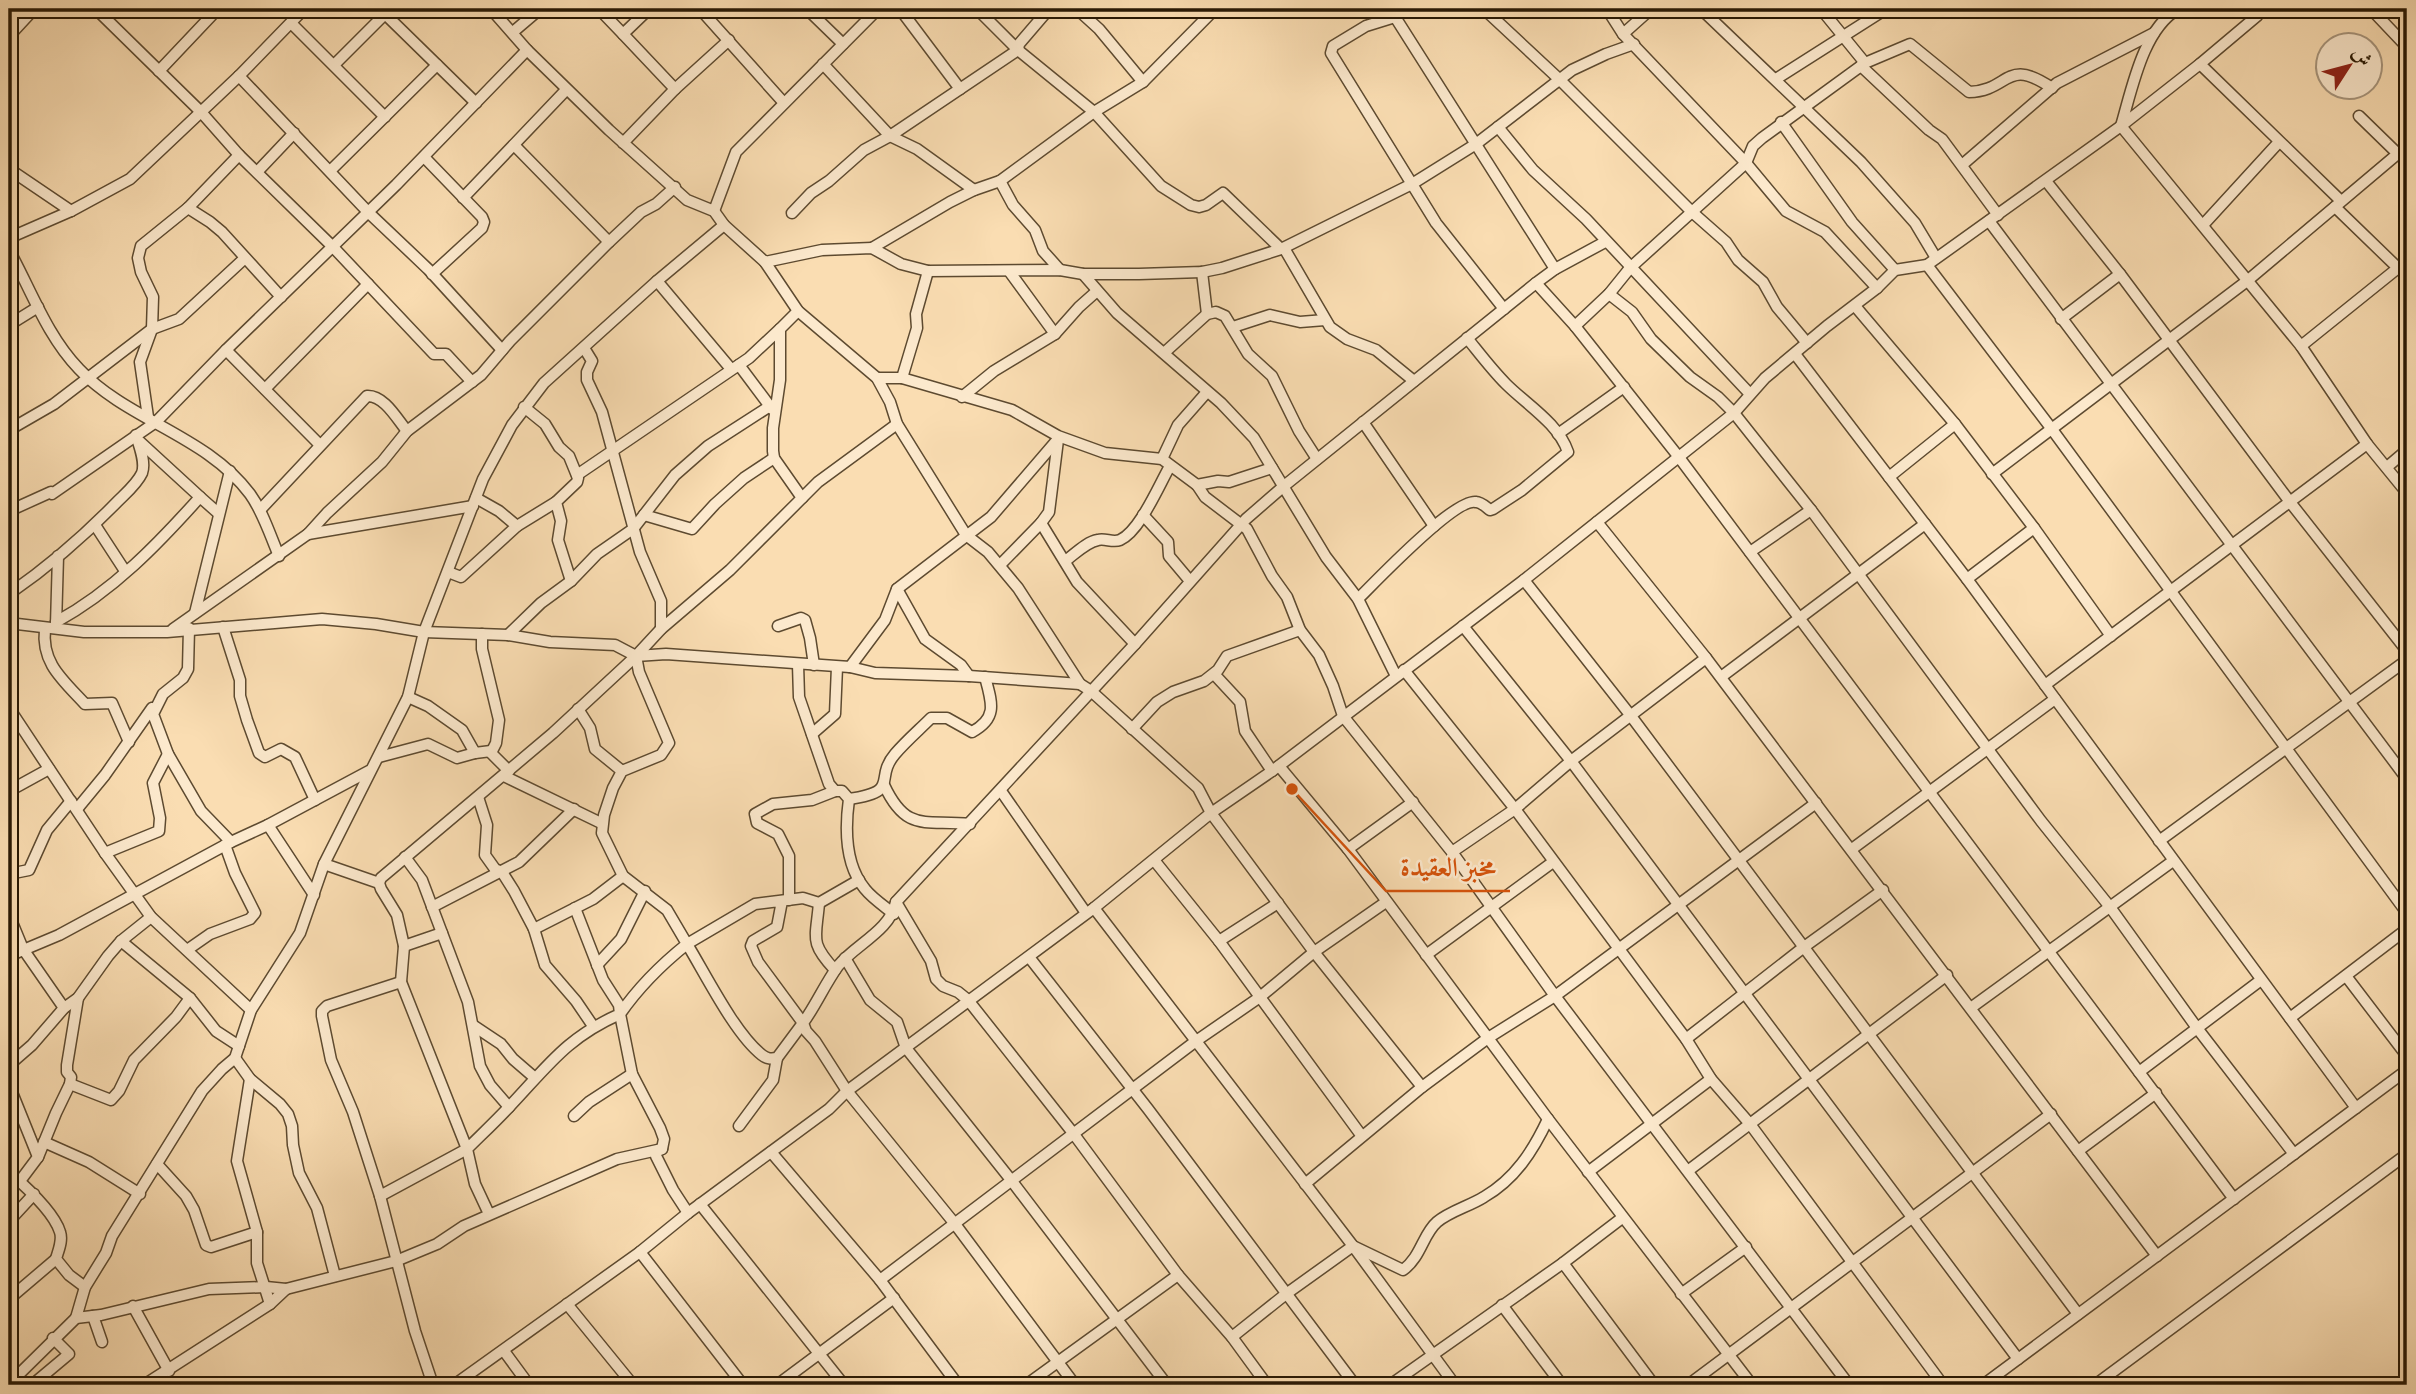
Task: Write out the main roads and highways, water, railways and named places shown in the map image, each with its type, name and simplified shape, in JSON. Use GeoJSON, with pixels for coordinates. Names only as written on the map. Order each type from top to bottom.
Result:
{"type":"FeatureCollection","features":[{"type":"Feature","properties":{"kind":"place","name":"مخبز العقيدة"},"geometry":{"type":"Point","coordinates":[1292,789]}}]}
